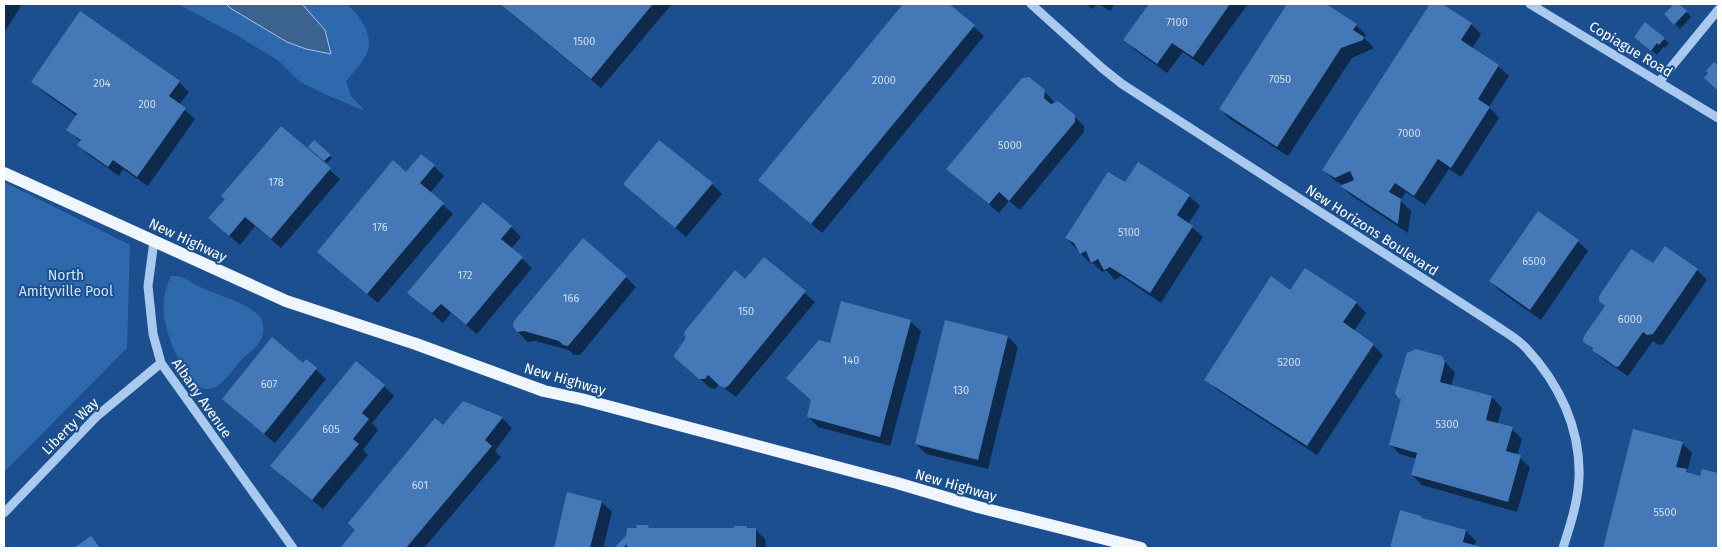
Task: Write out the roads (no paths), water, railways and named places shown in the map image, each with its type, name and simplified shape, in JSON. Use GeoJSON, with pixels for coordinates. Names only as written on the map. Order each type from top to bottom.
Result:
{"type":"FeatureCollection","features":[{"type":"Feature","properties":{"kind":"main road","name":"New Highway"},"geometry":{"type":"LineString","coordinates":[[4,173],[286,301],[544,391],[581,399],[897,483],[978,507],[1141,548]]}},
{"type":"Feature","properties":{"kind":"street","name":"New Horizons Boulevard"},"geometry":{"type":"LineString","coordinates":[[1031,4],[1122,84],[1525,346],[1551,379],[1567,409],[1576,445],[1579,478],[1570,529],[1563,548]]}},
{"type":"Feature","properties":{"kind":"street","name":"Copiague Road"},"geometry":{"type":"LineString","coordinates":[[1530,4],[1718,118]]}},
{"type":"Feature","properties":{"kind":"street"},"geometry":{"type":"LineString","coordinates":[[1659,82],[1718,10]]}},
{"type":"Feature","properties":{"kind":"street","name":"Albany Avenue"},"geometry":{"type":"LineString","coordinates":[[154,241],[148,286],[152,334],[161,363],[293,548]]}},
{"type":"Feature","properties":{"kind":"street","name":"Liberty Way"},"geometry":{"type":"LineString","coordinates":[[4,513],[97,416],[161,363]]}},
{"type":"Feature","properties":{"kind":"park label","name":"North Amityville Pool"},"geometry":{"type":"Point","coordinates":[66,284]}}]}
